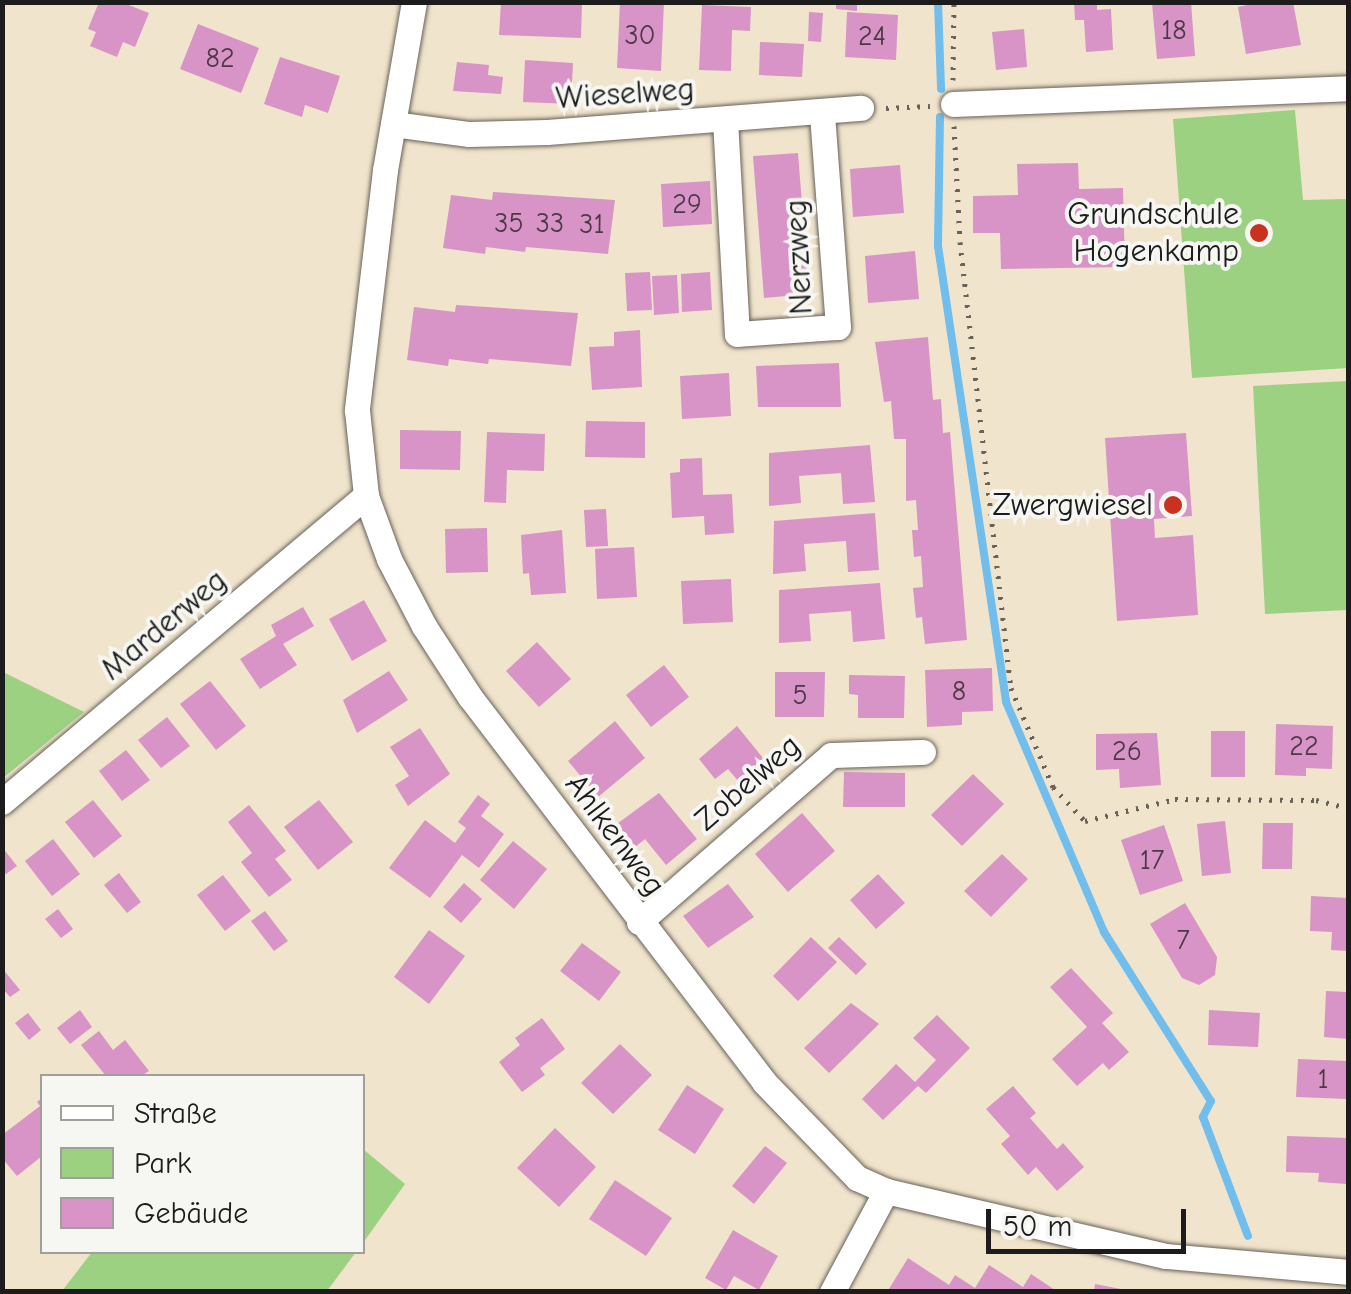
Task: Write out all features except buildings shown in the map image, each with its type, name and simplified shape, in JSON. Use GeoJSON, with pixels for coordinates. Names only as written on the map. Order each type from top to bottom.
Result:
{"type":"FeatureCollection","features":[{"type":"Feature","properties":{"kind":"street","name":"Ahlkenweg"},"geometry":{"type":"LineString","coordinates":[[414,2],[358,372],[366,496],[390,560],[424,626],[470,697],[764,1082],[857,1178],[886,1191],[1270,1280],[1348,1272]]}},
{"type":"Feature","properties":{"kind":"street"},"geometry":{"type":"LineString","coordinates":[[953,104],[1348,88]]}},
{"type":"Feature","properties":{"kind":"street","name":"Wieselweg"},"geometry":{"type":"LineString","coordinates":[[393,124],[469,134],[861,108]]}},
{"type":"Feature","properties":{"kind":"street","name":"Nerzweg"},"geometry":{"type":"LineString","coordinates":[[725,120],[737,334],[838,327],[822,112]]}},
{"type":"Feature","properties":{"kind":"street","name":"Marderweg"},"geometry":{"type":"LineString","coordinates":[[2,802],[366,496]]}},
{"type":"Feature","properties":{"kind":"street","name":"Zobelweg"},"geometry":{"type":"LineString","coordinates":[[639,922],[831,754],[923,752]]}},
{"type":"Feature","properties":{"kind":"street"},"geometry":{"type":"LineString","coordinates":[[832,1292],[886,1191]]}},
{"type":"Feature","properties":{"kind":"path"},"geometry":{"type":"LineString","coordinates":[[954,2],[953,104],[960,242],[1011,688],[1053,786],[1086,821],[1175,799],[1316,800],[1348,808]]}},
{"type":"Feature","properties":{"kind":"green space","name":"Grundschule Hogenkamp"},"geometry":{"type":"Polygon","coordinates":[[[1295,110],[1303,200],[1348,199],[1348,368],[1192,378],[1173,119],[1295,110]]]}},
{"type":"Feature","properties":{"kind":"green space"},"geometry":{"type":"Polygon","coordinates":[[[1348,381],[1348,610],[1265,614],[1253,386],[1348,381]]]}},
{"type":"Feature","properties":{"kind":"green space"},"geometry":{"type":"Polygon","coordinates":[[[3,672],[84,712],[2,778],[3,672]]]}},
{"type":"Feature","properties":{"kind":"green space"},"geometry":{"type":"Polygon","coordinates":[[[365,1151],[405,1184],[365,1240],[365,1151]]]}},
{"type":"Feature","properties":{"kind":"green space"},"geometry":{"type":"Polygon","coordinates":[[[90,1254],[355,1254],[327,1291],[62,1291],[90,1254]]]}},
{"type":"Feature","properties":{"kind":"waterway"},"geometry":{"type":"LineString","coordinates":[[938,2],[941,89]]}},
{"type":"Feature","properties":{"kind":"waterway"},"geometry":{"type":"LineString","coordinates":[[940,117],[938,246],[1006,702],[1104,932],[1211,1101],[1203,1117],[1248,1236]]}},
{"type":"Feature","properties":{"kind":"place","name":"Grundschule Hogenkamp"},"geometry":{"type":"Point","coordinates":[1259,233]}},
{"type":"Feature","properties":{"kind":"place","name":"Zwergwiesel"},"geometry":{"type":"Point","coordinates":[1173,505]}}]}
